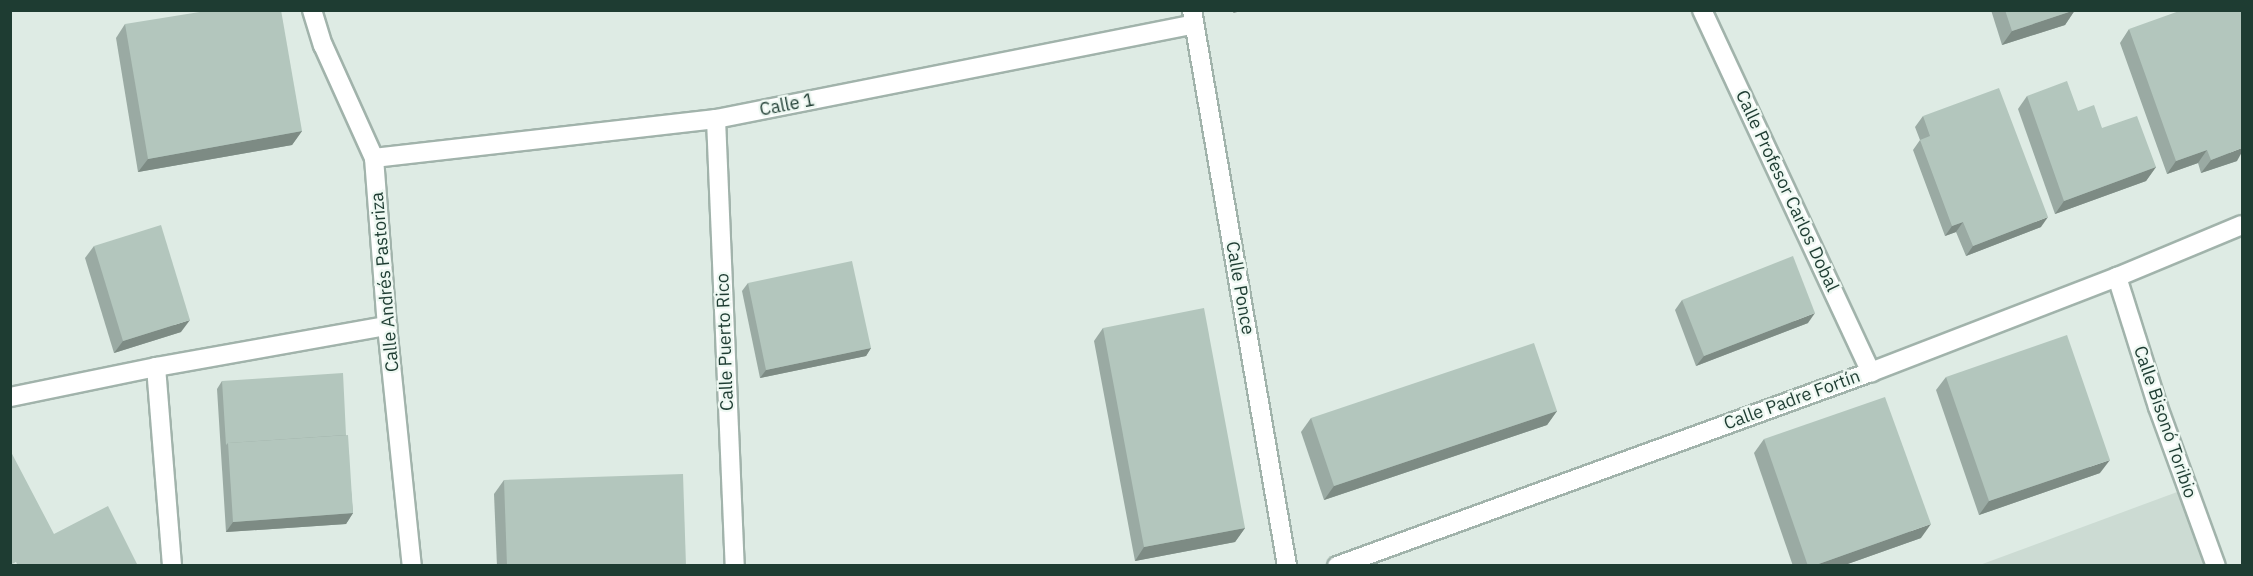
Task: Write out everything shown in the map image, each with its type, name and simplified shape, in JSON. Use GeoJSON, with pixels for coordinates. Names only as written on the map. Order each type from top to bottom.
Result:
{"type":"FeatureCollection","features":[{"type":"Feature","properties":{"kind":"street","name":"Calle Andrés Pastoriza"},"geometry":{"type":"LineString","coordinates":[[312,10],[324,45],[374,158],[387,326],[412,566]]}},
{"type":"Feature","properties":{"kind":"street","name":"Calle Profesor Carlos Dobal"},"geometry":{"type":"LineString","coordinates":[[1702,10],[1871,372]]}},
{"type":"Feature","properties":{"kind":"street","name":"Calle 1"},"geometry":{"type":"LineString","coordinates":[[374,158],[716,119],[1193,17]]}},
{"type":"Feature","properties":{"kind":"street","name":"Calle Ponce"},"geometry":{"type":"LineString","coordinates":[[1193,17],[1287,566]]}},
{"type":"Feature","properties":{"kind":"street","name":"Calle Puerto Rico"},"geometry":{"type":"LineString","coordinates":[[716,119],[735,566]]}},
{"type":"Feature","properties":{"kind":"street","name":"Calle Padre Fortín"},"geometry":{"type":"LineString","coordinates":[[1337,566],[1871,372],[2117,277],[2242,225]]}},
{"type":"Feature","properties":{"kind":"street","name":"Calle Bisonó Toribio"},"geometry":{"type":"LineString","coordinates":[[2117,277],[2158,407],[2216,566]]}},
{"type":"Feature","properties":{"kind":"street"},"geometry":{"type":"LineString","coordinates":[[10,397],[156,367],[387,326]]}},
{"type":"Feature","properties":{"kind":"street"},"geometry":{"type":"LineString","coordinates":[[156,367],[172,566]]}},
{"type":"Feature","properties":{"kind":"shaded area"},"geometry":{"type":"Polygon","coordinates":[[[2188,488],[2216,566],[1977,566],[2188,488]]]}},
{"type":"Feature","properties":{"kind":"building"},"geometry":{"type":"Polygon","coordinates":[[[212,10],[281,10],[302,131],[148,159],[125,24],[212,10]]]}},
{"type":"Feature","properties":{"kind":"building"},"geometry":{"type":"Polygon","coordinates":[[[2005,10],[2075,10],[2012,31],[2005,10]]]}},
{"type":"Feature","properties":{"kind":"building"},"geometry":{"type":"Polygon","coordinates":[[[2182,10],[2242,10],[2242,148],[2211,160],[2207,150],[2176,161],[2129,29],[2182,10]]]}},
{"type":"Feature","properties":{"kind":"building"},"geometry":{"type":"Polygon","coordinates":[[[2067,81],[2078,111],[2094,105],[2102,128],[2137,116],[2156,167],[2064,201],[2027,96],[2067,81]]]}},
{"type":"Feature","properties":{"kind":"building"},"geometry":{"type":"Polygon","coordinates":[[[1999,88],[2048,217],[1973,246],[1963,222],[1952,226],[1920,140],[1930,136],[1923,116],[1999,88]]]}},
{"type":"Feature","properties":{"kind":"building"},"geometry":{"type":"Polygon","coordinates":[[[161,225],[190,320],[123,341],[94,246],[161,225]]]}},
{"type":"Feature","properties":{"kind":"building"},"geometry":{"type":"Polygon","coordinates":[[[1793,256],[1815,313],[1704,356],[1682,300],[1793,256]]]}},
{"type":"Feature","properties":{"kind":"building"},"geometry":{"type":"Polygon","coordinates":[[[852,261],[871,348],[766,370],[748,283],[852,261]]]}},
{"type":"Feature","properties":{"kind":"building"},"geometry":{"type":"Polygon","coordinates":[[[1204,308],[1245,528],[1144,547],[1103,328],[1204,308]]]}},
{"type":"Feature","properties":{"kind":"building"},"geometry":{"type":"Polygon","coordinates":[[[2067,335],[2110,460],[1989,501],[1946,377],[2067,335]]]}},
{"type":"Feature","properties":{"kind":"building"},"geometry":{"type":"Polygon","coordinates":[[[1534,343],[1557,411],[1334,486],[1311,418],[1534,343]]]}},
{"type":"Feature","properties":{"kind":"building"},"geometry":{"type":"Polygon","coordinates":[[[343,373],[346,435],[228,443],[226,445],[222,381],[343,373]]]}},
{"type":"Feature","properties":{"kind":"building"},"geometry":{"type":"Polygon","coordinates":[[[1885,397],[1931,524],[1808,566],[1764,439],[1885,397]]]}},
{"type":"Feature","properties":{"kind":"building"},"geometry":{"type":"Polygon","coordinates":[[[348,435],[353,513],[233,522],[228,443],[348,435]]]}},
{"type":"Feature","properties":{"kind":"building"},"geometry":{"type":"Polygon","coordinates":[[[10,450],[54,534],[108,506],[138,566],[18,566],[16,562],[10,565],[10,450]]]}},
{"type":"Feature","properties":{"kind":"building"},"geometry":{"type":"Polygon","coordinates":[[[683,474],[686,566],[507,566],[504,480],[683,474]]]}}]}
